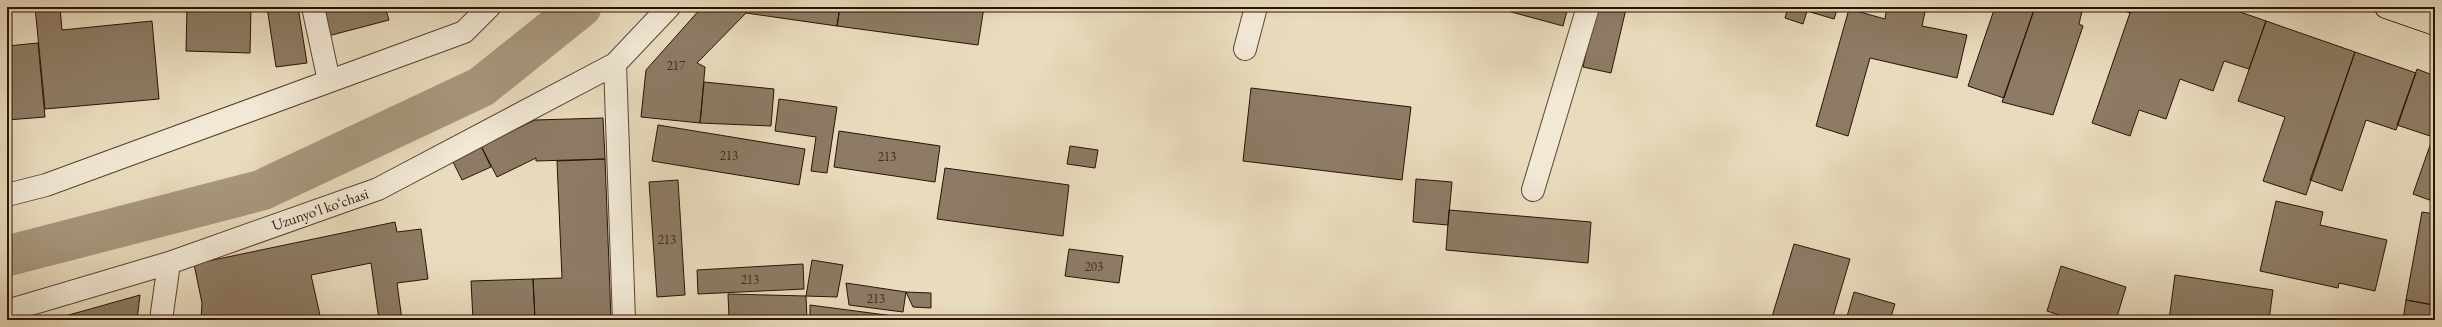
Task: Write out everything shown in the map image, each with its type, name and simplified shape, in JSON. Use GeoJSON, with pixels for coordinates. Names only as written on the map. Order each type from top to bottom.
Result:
{"type":"FeatureCollection","features":[{"type":"Feature","properties":{"kind":"main road"},"geometry":{"type":"LineString","coordinates":[[2386,7],[2435,24]]}},
{"type":"Feature","properties":{"kind":"street"},"geometry":{"type":"LineString","coordinates":[[312,7],[330,81]]}},
{"type":"Feature","properties":{"kind":"street"},"geometry":{"type":"LineString","coordinates":[[7,195],[46,185],[464,32],[489,7]]}},
{"type":"Feature","properties":{"kind":"street","name":"Uzunyoʻl koʻchasi"},"geometry":{"type":"LineString","coordinates":[[7,311],[169,263],[378,189],[615,64],[669,7]]}},
{"type":"Feature","properties":{"kind":"street"},"geometry":{"type":"LineString","coordinates":[[1245,49],[1256,7]]}},
{"type":"Feature","properties":{"kind":"street"},"geometry":{"type":"LineString","coordinates":[[1533,190],[1588,7]]}},
{"type":"Feature","properties":{"kind":"street"},"geometry":{"type":"LineString","coordinates":[[615,64],[624,320]]}},
{"type":"Feature","properties":{"kind":"street"},"geometry":{"type":"LineString","coordinates":[[161,320],[169,263]]}},
{"type":"Feature","properties":{"kind":"building"},"geometry":{"type":"Polygon","coordinates":[[[35,7],[60,7],[62,30],[152,21],[159,99],[45,109],[35,7]]]}},
{"type":"Feature","properties":{"kind":"building"},"geometry":{"type":"Polygon","coordinates":[[[187,7],[251,7],[250,53],[186,51],[187,7]]]}},
{"type":"Feature","properties":{"kind":"building"},"geometry":{"type":"Polygon","coordinates":[[[267,7],[298,7],[307,63],[276,67],[267,7]]]}},
{"type":"Feature","properties":{"kind":"building"},"geometry":{"type":"Polygon","coordinates":[[[320,7],[385,7],[389,20],[328,36],[320,7]]]}},
{"type":"Feature","properties":{"kind":"building"},"geometry":{"type":"Polygon","coordinates":[[[702,7],[742,7],[746,13],[697,63],[705,67],[700,123],[641,117],[646,70],[702,7]]]}},
{"type":"Feature","properties":{"kind":"building"},"geometry":{"type":"Polygon","coordinates":[[[747,7],[840,7],[837,26],[746,13],[747,7]]]}},
{"type":"Feature","properties":{"kind":"building"},"geometry":{"type":"Polygon","coordinates":[[[840,7],[984,7],[978,45],[837,26],[840,7]]]}},
{"type":"Feature","properties":{"kind":"building"},"geometry":{"type":"Polygon","coordinates":[[[1493,7],[1568,7],[1563,26],[1493,7]]]}},
{"type":"Feature","properties":{"kind":"building"},"geometry":{"type":"Polygon","coordinates":[[[1596,7],[1626,9],[1611,73],[1583,67],[1596,7]]]}},
{"type":"Feature","properties":{"kind":"building"},"geometry":{"type":"Polygon","coordinates":[[[1788,7],[1838,7],[1834,19],[1807,11],[1803,24],[1785,18],[1788,7]]]}},
{"type":"Feature","properties":{"kind":"building"},"geometry":{"type":"Polygon","coordinates":[[[1887,7],[1926,7],[1922,26],[1967,35],[1957,78],[1870,58],[1848,136],[1816,126],[1849,9],[1885,19],[1887,7]]]}},
{"type":"Feature","properties":{"kind":"building"},"geometry":{"type":"Polygon","coordinates":[[[1995,7],[2035,7],[2004,98],[1968,86],[1995,7]]]}},
{"type":"Feature","properties":{"kind":"building"},"geometry":{"type":"Polygon","coordinates":[[[2035,7],[2083,7],[2079,24],[2083,26],[2053,115],[2002,102],[2035,7]]]}},
{"type":"Feature","properties":{"kind":"building"},"geometry":{"type":"Polygon","coordinates":[[[2114,7],[2132,7],[2130,13],[2114,7]]]}},
{"type":"Feature","properties":{"kind":"building"},"geometry":{"type":"Polygon","coordinates":[[[2132,7],[2226,7],[2266,21],[2249,69],[2224,61],[2213,91],[2180,79],[2166,119],[2139,110],[2130,136],[2092,123],[2132,7]]]}},
{"type":"Feature","properties":{"kind":"building"},"geometry":{"type":"Polygon","coordinates":[[[2266,21],[2355,52],[2306,195],[2263,181],[2285,117],[2238,101],[2266,21]]]}},
{"type":"Feature","properties":{"kind":"building"},"geometry":{"type":"Polygon","coordinates":[[[38,43],[45,117],[7,120],[7,46],[38,43]]]}},
{"type":"Feature","properties":{"kind":"building"},"geometry":{"type":"Polygon","coordinates":[[[2355,52],[2416,73],[2396,130],[2366,120],[2342,191],[2310,180],[2355,52]]]}},
{"type":"Feature","properties":{"kind":"building"},"geometry":{"type":"Polygon","coordinates":[[[2417,69],[2435,76],[2435,202],[2413,194],[2433,137],[2397,125],[2417,69]]]}},
{"type":"Feature","properties":{"kind":"building"},"geometry":{"type":"Polygon","coordinates":[[[704,82],[774,89],[771,126],[700,123],[704,82]]]}},
{"type":"Feature","properties":{"kind":"building"},"geometry":{"type":"Polygon","coordinates":[[[1251,88],[1411,107],[1402,180],[1243,161],[1251,88]]]}},
{"type":"Feature","properties":{"kind":"building"},"geometry":{"type":"Polygon","coordinates":[[[779,99],[837,107],[827,173],[811,171],[816,137],[775,131],[779,99]]]}},
{"type":"Feature","properties":{"kind":"building"},"geometry":{"type":"Polygon","coordinates":[[[603,118],[605,159],[536,161],[536,158],[497,177],[481,146],[535,120],[603,118]]]}},
{"type":"Feature","properties":{"kind":"building"},"geometry":{"type":"Polygon","coordinates":[[[658,125],[805,149],[799,185],[652,161],[658,125]]]}},
{"type":"Feature","properties":{"kind":"building"},"geometry":{"type":"Polygon","coordinates":[[[839,131],[940,146],[935,182],[834,167],[839,131]]]}},
{"type":"Feature","properties":{"kind":"building"},"geometry":{"type":"Polygon","coordinates":[[[481,146],[491,167],[462,180],[452,160],[481,146]]]}},
{"type":"Feature","properties":{"kind":"building"},"geometry":{"type":"Polygon","coordinates":[[[1070,146],[1098,150],[1095,168],[1067,164],[1070,146]]]}},
{"type":"Feature","properties":{"kind":"building"},"geometry":{"type":"Polygon","coordinates":[[[605,159],[611,319],[535,320],[533,279],[562,278],[557,161],[605,159]]]}},
{"type":"Feature","properties":{"kind":"building"},"geometry":{"type":"Polygon","coordinates":[[[945,168],[1069,185],[1063,236],[937,219],[945,168]]]}},
{"type":"Feature","properties":{"kind":"building"},"geometry":{"type":"Polygon","coordinates":[[[1416,179],[1452,182],[1448,225],[1413,222],[1416,179]]]}},
{"type":"Feature","properties":{"kind":"building"},"geometry":{"type":"Polygon","coordinates":[[[678,180],[685,295],[657,297],[649,182],[678,180]]]}},
{"type":"Feature","properties":{"kind":"building"},"geometry":{"type":"Polygon","coordinates":[[[2276,201],[2323,212],[2320,225],[2387,240],[2375,291],[2339,283],[2338,288],[2260,271],[2276,201]]]}},
{"type":"Feature","properties":{"kind":"building"},"geometry":{"type":"Polygon","coordinates":[[[1449,210],[1591,222],[1588,263],[1446,250],[1449,210]]]}},
{"type":"Feature","properties":{"kind":"building"},"geometry":{"type":"Polygon","coordinates":[[[2422,212],[2435,214],[2435,305],[2406,300],[2422,212]]]}},
{"type":"Feature","properties":{"kind":"building"},"geometry":{"type":"Polygon","coordinates":[[[395,222],[397,232],[421,229],[428,279],[397,283],[402,320],[379,320],[371,263],[311,275],[321,320],[201,320],[202,303],[194,264],[395,222]]]}},
{"type":"Feature","properties":{"kind":"building"},"geometry":{"type":"Polygon","coordinates":[[[1794,244],[1850,259],[1832,320],[1771,320],[1794,244]]]}},
{"type":"Feature","properties":{"kind":"building"},"geometry":{"type":"Polygon","coordinates":[[[1069,249],[1123,256],[1119,283],[1065,276],[1069,249]]]}},
{"type":"Feature","properties":{"kind":"building"},"geometry":{"type":"Polygon","coordinates":[[[812,260],[843,265],[837,297],[806,296],[812,260]]]}},
{"type":"Feature","properties":{"kind":"building"},"geometry":{"type":"Polygon","coordinates":[[[803,264],[804,289],[698,294],[697,270],[803,264]]]}},
{"type":"Feature","properties":{"kind":"building"},"geometry":{"type":"Polygon","coordinates":[[[2061,266],[2126,287],[2116,320],[2074,320],[2047,311],[2061,266]]]}},
{"type":"Feature","properties":{"kind":"building"},"geometry":{"type":"Polygon","coordinates":[[[2175,275],[2273,290],[2269,320],[2169,320],[2175,275]]]}},
{"type":"Feature","properties":{"kind":"building"},"geometry":{"type":"Polygon","coordinates":[[[533,279],[535,319],[473,320],[471,281],[533,279]]]}},
{"type":"Feature","properties":{"kind":"building"},"geometry":{"type":"Polygon","coordinates":[[[846,283],[906,292],[903,312],[849,305],[846,283]]]}},
{"type":"Feature","properties":{"kind":"building"},"geometry":{"type":"Polygon","coordinates":[[[906,292],[931,293],[931,308],[913,307],[906,292]]]}},
{"type":"Feature","properties":{"kind":"building"},"geometry":{"type":"Polygon","coordinates":[[[1854,292],[1895,304],[1890,320],[1846,320],[1854,292]]]}},
{"type":"Feature","properties":{"kind":"building"},"geometry":{"type":"Polygon","coordinates":[[[728,294],[806,296],[807,320],[780,320],[780,317],[729,318],[728,294]]]}},
{"type":"Feature","properties":{"kind":"building"},"geometry":{"type":"Polygon","coordinates":[[[140,295],[137,320],[51,320],[140,295]]]}},
{"type":"Feature","properties":{"kind":"building"},"geometry":{"type":"Polygon","coordinates":[[[2406,300],[2432,305],[2430,320],[2403,320],[2406,300]]]}},
{"type":"Feature","properties":{"kind":"building"},"geometry":{"type":"Polygon","coordinates":[[[810,305],[924,320],[810,320],[810,305]]]}},
{"type":"Feature","properties":{"kind":"building"},"geometry":{"type":"Polygon","coordinates":[[[702,318],[702,320],[662,320],[702,318]]]}},
{"type":"Feature","properties":{"kind":"waterway"},"geometry":{"type":"LineString","coordinates":[[7,256],[262,190],[481,87],[581,7]]}}]}
